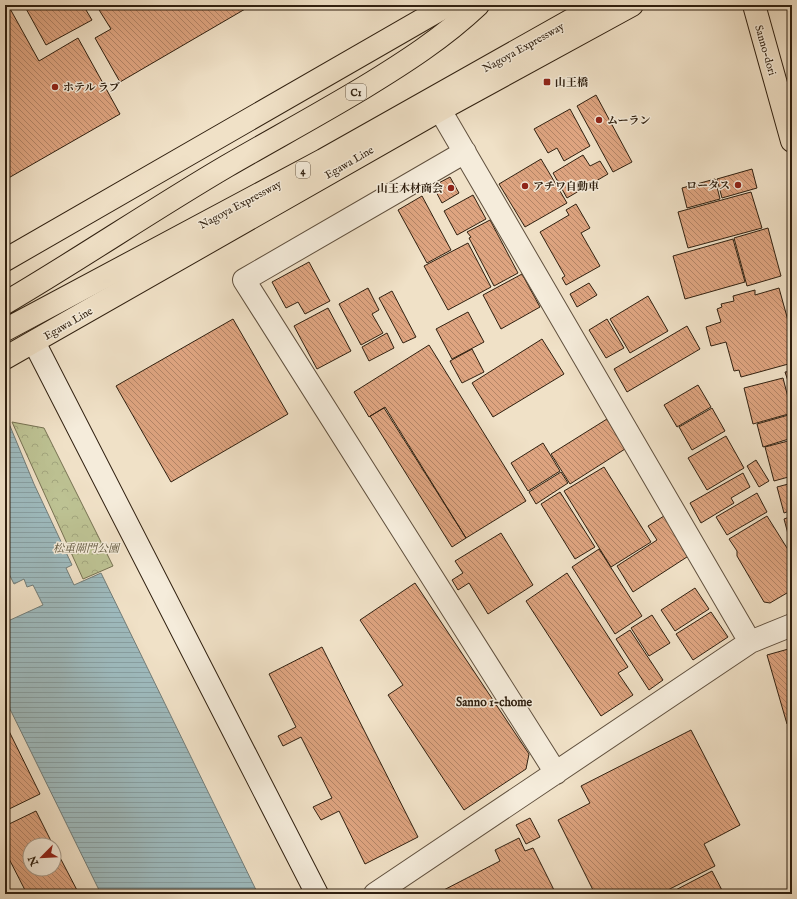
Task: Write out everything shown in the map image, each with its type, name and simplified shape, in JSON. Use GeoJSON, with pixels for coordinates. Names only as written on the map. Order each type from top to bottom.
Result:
{"type":"FeatureCollection","features":[{"type":"Feature","properties":{"kind":"main road"},"geometry":{"type":"LineString","coordinates":[[5,260],[448,5]]}},
{"type":"Feature","properties":{"kind":"main road","name":"C1"},"geometry":{"type":"LineString","coordinates":[[5,302],[226,167],[397,67],[432,44],[460,22],[478,5]]}},
{"type":"Feature","properties":{"kind":"main road","name":"Nagoya Expressway"},"geometry":{"type":"LineString","coordinates":[[5,330],[323,160],[598,5]]}},
{"type":"Feature","properties":{"kind":"main road","name":"Egawa Line"},"geometry":{"type":"LineString","coordinates":[[5,358],[440,110],[632,5]]}},
{"type":"Feature","properties":{"kind":"main road","name":"Sanno-dori"},"geometry":{"type":"LineString","coordinates":[[754,5],[792,141]]}},
{"type":"Feature","properties":{"kind":"street"},"geometry":{"type":"LineString","coordinates":[[440,110],[750,642]]}},
{"type":"Feature","properties":{"kind":"street"},"geometry":{"type":"LineString","coordinates":[[465,152],[244,280],[556,773]]}},
{"type":"Feature","properties":{"kind":"street"},"geometry":{"type":"LineString","coordinates":[[34,342],[317,894]]}},
{"type":"Feature","properties":{"kind":"street"},"geometry":{"type":"LineString","coordinates":[[375,894],[750,642],[792,625]]}},
{"type":"Feature","properties":{"kind":"green space","name":"松重閘門公園"},"geometry":{"type":"Polygon","coordinates":[[[12,422],[44,428],[113,566],[83,579],[12,422]]]}},
{"type":"Feature","properties":{"kind":"water"},"geometry":{"type":"Polygon","coordinates":[[[5,417],[34,484],[72,565],[66,568],[74,585],[101,573],[258,894],[101,894],[5,699],[5,624],[8,621],[43,605],[33,585],[27,587],[24,579],[14,584],[5,566],[5,417]]]}},
{"type":"Feature","properties":{"kind":"building","name":"ホテル ラブ"},"geometry":{"type":"Polygon","coordinates":[[[5,5],[8,5],[39,61],[78,38],[120,114],[5,180],[5,5]]]}},
{"type":"Feature","properties":{"kind":"building"},"geometry":{"type":"Polygon","coordinates":[[[24,5],[83,5],[92,20],[46,45],[24,5]]]}},
{"type":"Feature","properties":{"kind":"building"},"geometry":{"type":"Polygon","coordinates":[[[96,5],[252,5],[120,82],[95,38],[111,29],[96,5]]]}},
{"type":"Feature","properties":{"kind":"building"},"geometry":{"type":"Polygon","coordinates":[[[596,95],[632,162],[613,172],[577,106],[596,95]]]}},
{"type":"Feature","properties":{"kind":"building"},"geometry":{"type":"Polygon","coordinates":[[[570,109],[590,146],[564,161],[557,148],[548,153],[534,129],[570,109]]]}},
{"type":"Feature","properties":{"kind":"building"},"geometry":{"type":"Polygon","coordinates":[[[583,155],[590,166],[600,161],[608,174],[567,198],[553,173],[583,155]]]}},
{"type":"Feature","properties":{"kind":"building"},"geometry":{"type":"Polygon","coordinates":[[[541,159],[567,203],[525,227],[499,184],[541,159]]]}},
{"type":"Feature","properties":{"kind":"building"},"geometry":{"type":"Polygon","coordinates":[[[752,169],[757,188],[722,198],[717,179],[752,169]]]}},
{"type":"Feature","properties":{"kind":"building"},"geometry":{"type":"Polygon","coordinates":[[[450,177],[459,193],[442,203],[433,186],[450,177]]]}},
{"type":"Feature","properties":{"kind":"building"},"geometry":{"type":"Polygon","coordinates":[[[715,179],[720,199],[687,208],[682,188],[715,179]]]}},
{"type":"Feature","properties":{"kind":"building"},"geometry":{"type":"Polygon","coordinates":[[[751,192],[762,228],[688,248],[678,212],[751,192]]]}},
{"type":"Feature","properties":{"kind":"building"},"geometry":{"type":"Polygon","coordinates":[[[473,195],[486,219],[457,235],[444,211],[473,195]]]}},
{"type":"Feature","properties":{"kind":"building"},"geometry":{"type":"Polygon","coordinates":[[[422,196],[451,250],[427,263],[398,210],[422,196]]]}},
{"type":"Feature","properties":{"kind":"building"},"geometry":{"type":"Polygon","coordinates":[[[576,204],[590,228],[581,233],[600,266],[566,285],[562,278],[565,276],[540,232],[569,215],[566,210],[576,204]]]}},
{"type":"Feature","properties":{"kind":"building"},"geometry":{"type":"Polygon","coordinates":[[[490,220],[518,273],[494,286],[469,238],[471,237],[467,232],[490,220]]]}},
{"type":"Feature","properties":{"kind":"building"},"geometry":{"type":"Polygon","coordinates":[[[768,228],[781,276],[747,286],[734,238],[768,228]]]}},
{"type":"Feature","properties":{"kind":"building"},"geometry":{"type":"Polygon","coordinates":[[[733,239],[745,282],[685,299],[673,256],[733,239]]]}},
{"type":"Feature","properties":{"kind":"building"},"geometry":{"type":"Polygon","coordinates":[[[468,243],[491,287],[448,310],[424,266],[468,243]]]}},
{"type":"Feature","properties":{"kind":"building"},"geometry":{"type":"Polygon","coordinates":[[[309,262],[330,301],[305,314],[298,302],[286,308],[272,282],[309,262]]]}},
{"type":"Feature","properties":{"kind":"building"},"geometry":{"type":"Polygon","coordinates":[[[522,274],[540,307],[501,329],[483,295],[522,274]]]}},
{"type":"Feature","properties":{"kind":"building"},"geometry":{"type":"Polygon","coordinates":[[[589,283],[597,295],[577,307],[570,294],[589,283]]]}},
{"type":"Feature","properties":{"kind":"building"},"geometry":{"type":"Polygon","coordinates":[[[368,288],[379,310],[372,314],[383,333],[361,345],[339,304],[368,288]]]}},
{"type":"Feature","properties":{"kind":"building"},"geometry":{"type":"Polygon","coordinates":[[[779,288],[792,335],[792,363],[741,377],[739,370],[734,371],[726,342],[711,346],[706,327],[721,322],[717,309],[722,307],[721,304],[734,301],[733,296],[755,290],[755,295],[779,288]]]}},
{"type":"Feature","properties":{"kind":"building"},"geometry":{"type":"Polygon","coordinates":[[[392,291],[416,337],[403,343],[379,298],[392,291]]]}},
{"type":"Feature","properties":{"kind":"building"},"geometry":{"type":"Polygon","coordinates":[[[648,296],[668,331],[630,353],[610,319],[648,296]]]}},
{"type":"Feature","properties":{"kind":"building"},"geometry":{"type":"Polygon","coordinates":[[[328,308],[351,351],[317,369],[294,326],[328,308]]]}},
{"type":"Feature","properties":{"kind":"building"},"geometry":{"type":"Polygon","coordinates":[[[468,312],[484,342],[452,359],[436,329],[468,312]]]}},
{"type":"Feature","properties":{"kind":"building"},"geometry":{"type":"Polygon","coordinates":[[[233,319],[288,414],[171,482],[116,386],[233,319]]]}},
{"type":"Feature","properties":{"kind":"building"},"geometry":{"type":"Polygon","coordinates":[[[607,319],[624,348],[606,358],[589,330],[607,319]]]}},
{"type":"Feature","properties":{"kind":"building"},"geometry":{"type":"Polygon","coordinates":[[[687,326],[700,349],[627,392],[614,369],[687,326]]]}},
{"type":"Feature","properties":{"kind":"building"},"geometry":{"type":"Polygon","coordinates":[[[387,333],[394,348],[369,361],[362,347],[387,333]]]}},
{"type":"Feature","properties":{"kind":"building"},"geometry":{"type":"Polygon","coordinates":[[[542,339],[564,374],[493,417],[472,383],[542,339]]]}},
{"type":"Feature","properties":{"kind":"building"},"geometry":{"type":"Polygon","coordinates":[[[429,345],[526,501],[466,538],[385,407],[369,417],[354,392],[429,345]]]}},
{"type":"Feature","properties":{"kind":"building"},"geometry":{"type":"Polygon","coordinates":[[[472,349],[484,372],[462,383],[450,361],[472,349]]]}},
{"type":"Feature","properties":{"kind":"building"},"geometry":{"type":"Polygon","coordinates":[[[792,371],[792,383],[789,384],[785,372],[792,371]]]}},
{"type":"Feature","properties":{"kind":"building"},"geometry":{"type":"Polygon","coordinates":[[[783,378],[792,413],[753,424],[744,388],[783,378]]]}},
{"type":"Feature","properties":{"kind":"building"},"geometry":{"type":"Polygon","coordinates":[[[698,385],[711,407],[677,427],[664,405],[698,385]]]}},
{"type":"Feature","properties":{"kind":"building"},"geometry":{"type":"Polygon","coordinates":[[[384,408],[466,538],[452,547],[370,416],[384,408]]]}},
{"type":"Feature","properties":{"kind":"building"},"geometry":{"type":"Polygon","coordinates":[[[712,408],[725,431],[692,450],[679,427],[712,408]]]}},
{"type":"Feature","properties":{"kind":"building"},"geometry":{"type":"Polygon","coordinates":[[[792,414],[792,438],[763,447],[757,424],[792,414]]]}},
{"type":"Feature","properties":{"kind":"building"},"geometry":{"type":"Polygon","coordinates":[[[607,419],[625,449],[570,484],[551,454],[607,419]]]}},
{"type":"Feature","properties":{"kind":"building"},"geometry":{"type":"Polygon","coordinates":[[[726,436],[744,468],[707,490],[688,458],[726,436]]]}},
{"type":"Feature","properties":{"kind":"building"},"geometry":{"type":"Polygon","coordinates":[[[792,440],[792,476],[774,481],[765,447],[792,440]]]}},
{"type":"Feature","properties":{"kind":"building"},"geometry":{"type":"Polygon","coordinates":[[[543,443],[560,471],[528,491],[511,463],[543,443]]]}},
{"type":"Feature","properties":{"kind":"building"},"geometry":{"type":"Polygon","coordinates":[[[756,460],[769,481],[759,487],[747,466],[756,460]]]}},
{"type":"Feature","properties":{"kind":"building"},"geometry":{"type":"Polygon","coordinates":[[[604,467],[651,542],[611,567],[564,491],[604,467]]]}},
{"type":"Feature","properties":{"kind":"building"},"geometry":{"type":"Polygon","coordinates":[[[561,472],[568,483],[536,504],[529,492],[561,472]]]}},
{"type":"Feature","properties":{"kind":"building"},"geometry":{"type":"Polygon","coordinates":[[[743,473],[750,487],[731,498],[734,503],[701,523],[690,503],[743,473]]]}},
{"type":"Feature","properties":{"kind":"building"},"geometry":{"type":"Polygon","coordinates":[[[792,483],[792,510],[784,513],[777,487],[792,483]]]}},
{"type":"Feature","properties":{"kind":"building"},"geometry":{"type":"Polygon","coordinates":[[[560,492],[595,547],[575,559],[541,504],[560,492]]]}},
{"type":"Feature","properties":{"kind":"building"},"geometry":{"type":"Polygon","coordinates":[[[757,493],[767,512],[727,535],[716,517],[757,493]]]}},
{"type":"Feature","properties":{"kind":"building"},"geometry":{"type":"Polygon","coordinates":[[[664,516],[690,555],[633,592],[617,566],[657,540],[648,526],[664,516]]]}},
{"type":"Feature","properties":{"kind":"building"},"geometry":{"type":"Polygon","coordinates":[[[767,516],[792,556],[792,590],[770,603],[764,602],[737,556],[737,551],[729,539],[767,516]]]}},
{"type":"Feature","properties":{"kind":"building"},"geometry":{"type":"Polygon","coordinates":[[[792,516],[792,549],[784,519],[792,516]]]}},
{"type":"Feature","properties":{"kind":"building"},"geometry":{"type":"Polygon","coordinates":[[[501,533],[533,585],[488,614],[469,583],[458,590],[452,580],[463,573],[455,561],[501,533]]]}},
{"type":"Feature","properties":{"kind":"building"},"geometry":{"type":"Polygon","coordinates":[[[599,549],[642,616],[615,634],[572,567],[599,549]]]}},
{"type":"Feature","properties":{"kind":"building"},"geometry":{"type":"Polygon","coordinates":[[[567,573],[628,667],[618,673],[633,695],[601,716],[526,601],[567,573]]]}},
{"type":"Feature","properties":{"kind":"building"},"geometry":{"type":"Polygon","coordinates":[[[415,583],[529,754],[526,769],[464,810],[388,695],[403,685],[360,620],[415,583]]]}},
{"type":"Feature","properties":{"kind":"building"},"geometry":{"type":"Polygon","coordinates":[[[695,588],[709,609],[675,631],[661,610],[695,588]]]}},
{"type":"Feature","properties":{"kind":"building"},"geometry":{"type":"Polygon","coordinates":[[[711,612],[728,637],[693,660],[676,634],[711,612]]]}},
{"type":"Feature","properties":{"kind":"building"},"geometry":{"type":"Polygon","coordinates":[[[652,615],[670,643],[649,656],[631,628],[652,615]]]}},
{"type":"Feature","properties":{"kind":"building"},"geometry":{"type":"Polygon","coordinates":[[[630,630],[663,680],[649,690],[616,639],[630,630]]]}},
{"type":"Feature","properties":{"kind":"building"},"geometry":{"type":"Polygon","coordinates":[[[322,647],[418,837],[365,864],[339,811],[321,820],[313,807],[332,798],[301,737],[283,746],[278,736],[296,727],[269,674],[322,647]]]}},
{"type":"Feature","properties":{"kind":"building"},"geometry":{"type":"Polygon","coordinates":[[[792,648],[792,723],[787,724],[767,655],[792,648]]]}},
{"type":"Feature","properties":{"kind":"building"},"geometry":{"type":"Polygon","coordinates":[[[5,723],[40,794],[5,811],[5,723]]]}},
{"type":"Feature","properties":{"kind":"building"},"geometry":{"type":"Polygon","coordinates":[[[691,730],[740,825],[704,844],[715,866],[660,894],[595,894],[558,820],[590,803],[581,786],[691,730]]]}},
{"type":"Feature","properties":{"kind":"building"},"geometry":{"type":"Polygon","coordinates":[[[36,811],[49,837],[22,837],[22,877],[62,877],[62,861],[79,894],[27,894],[5,851],[5,826],[36,811]]]}},
{"type":"Feature","properties":{"kind":"building"},"geometry":{"type":"Polygon","coordinates":[[[530,818],[540,837],[526,844],[516,825],[530,818]]]}},
{"type":"Feature","properties":{"kind":"building"},"geometry":{"type":"Polygon","coordinates":[[[519,838],[525,851],[533,848],[556,894],[436,894],[500,861],[495,850],[519,838]]]}},
{"type":"Feature","properties":{"kind":"building"},"geometry":{"type":"Polygon","coordinates":[[[712,871],[724,894],[668,894],[712,871]]]}},
{"type":"Feature","properties":{"kind":"place","name":"山王橋"},"geometry":{"type":"Point","coordinates":[547,82]}},
{"type":"Feature","properties":{"kind":"place","name":"ホテル ラブ"},"geometry":{"type":"Point","coordinates":[55,87]}},
{"type":"Feature","properties":{"kind":"place","name":"ムーラン"},"geometry":{"type":"Point","coordinates":[599,120]}},
{"type":"Feature","properties":{"kind":"place","name":"ロータス"},"geometry":{"type":"Point","coordinates":[738,185]}},
{"type":"Feature","properties":{"kind":"place","name":"アチワ自動車"},"geometry":{"type":"Point","coordinates":[525,186]}},
{"type":"Feature","properties":{"kind":"place","name":"山王木材商会"},"geometry":{"type":"Point","coordinates":[451,188]}},
{"type":"Feature","properties":{"kind":"district","name":"Sanno 1-chome"},"geometry":{"type":"Point","coordinates":[494,702]}}]}
